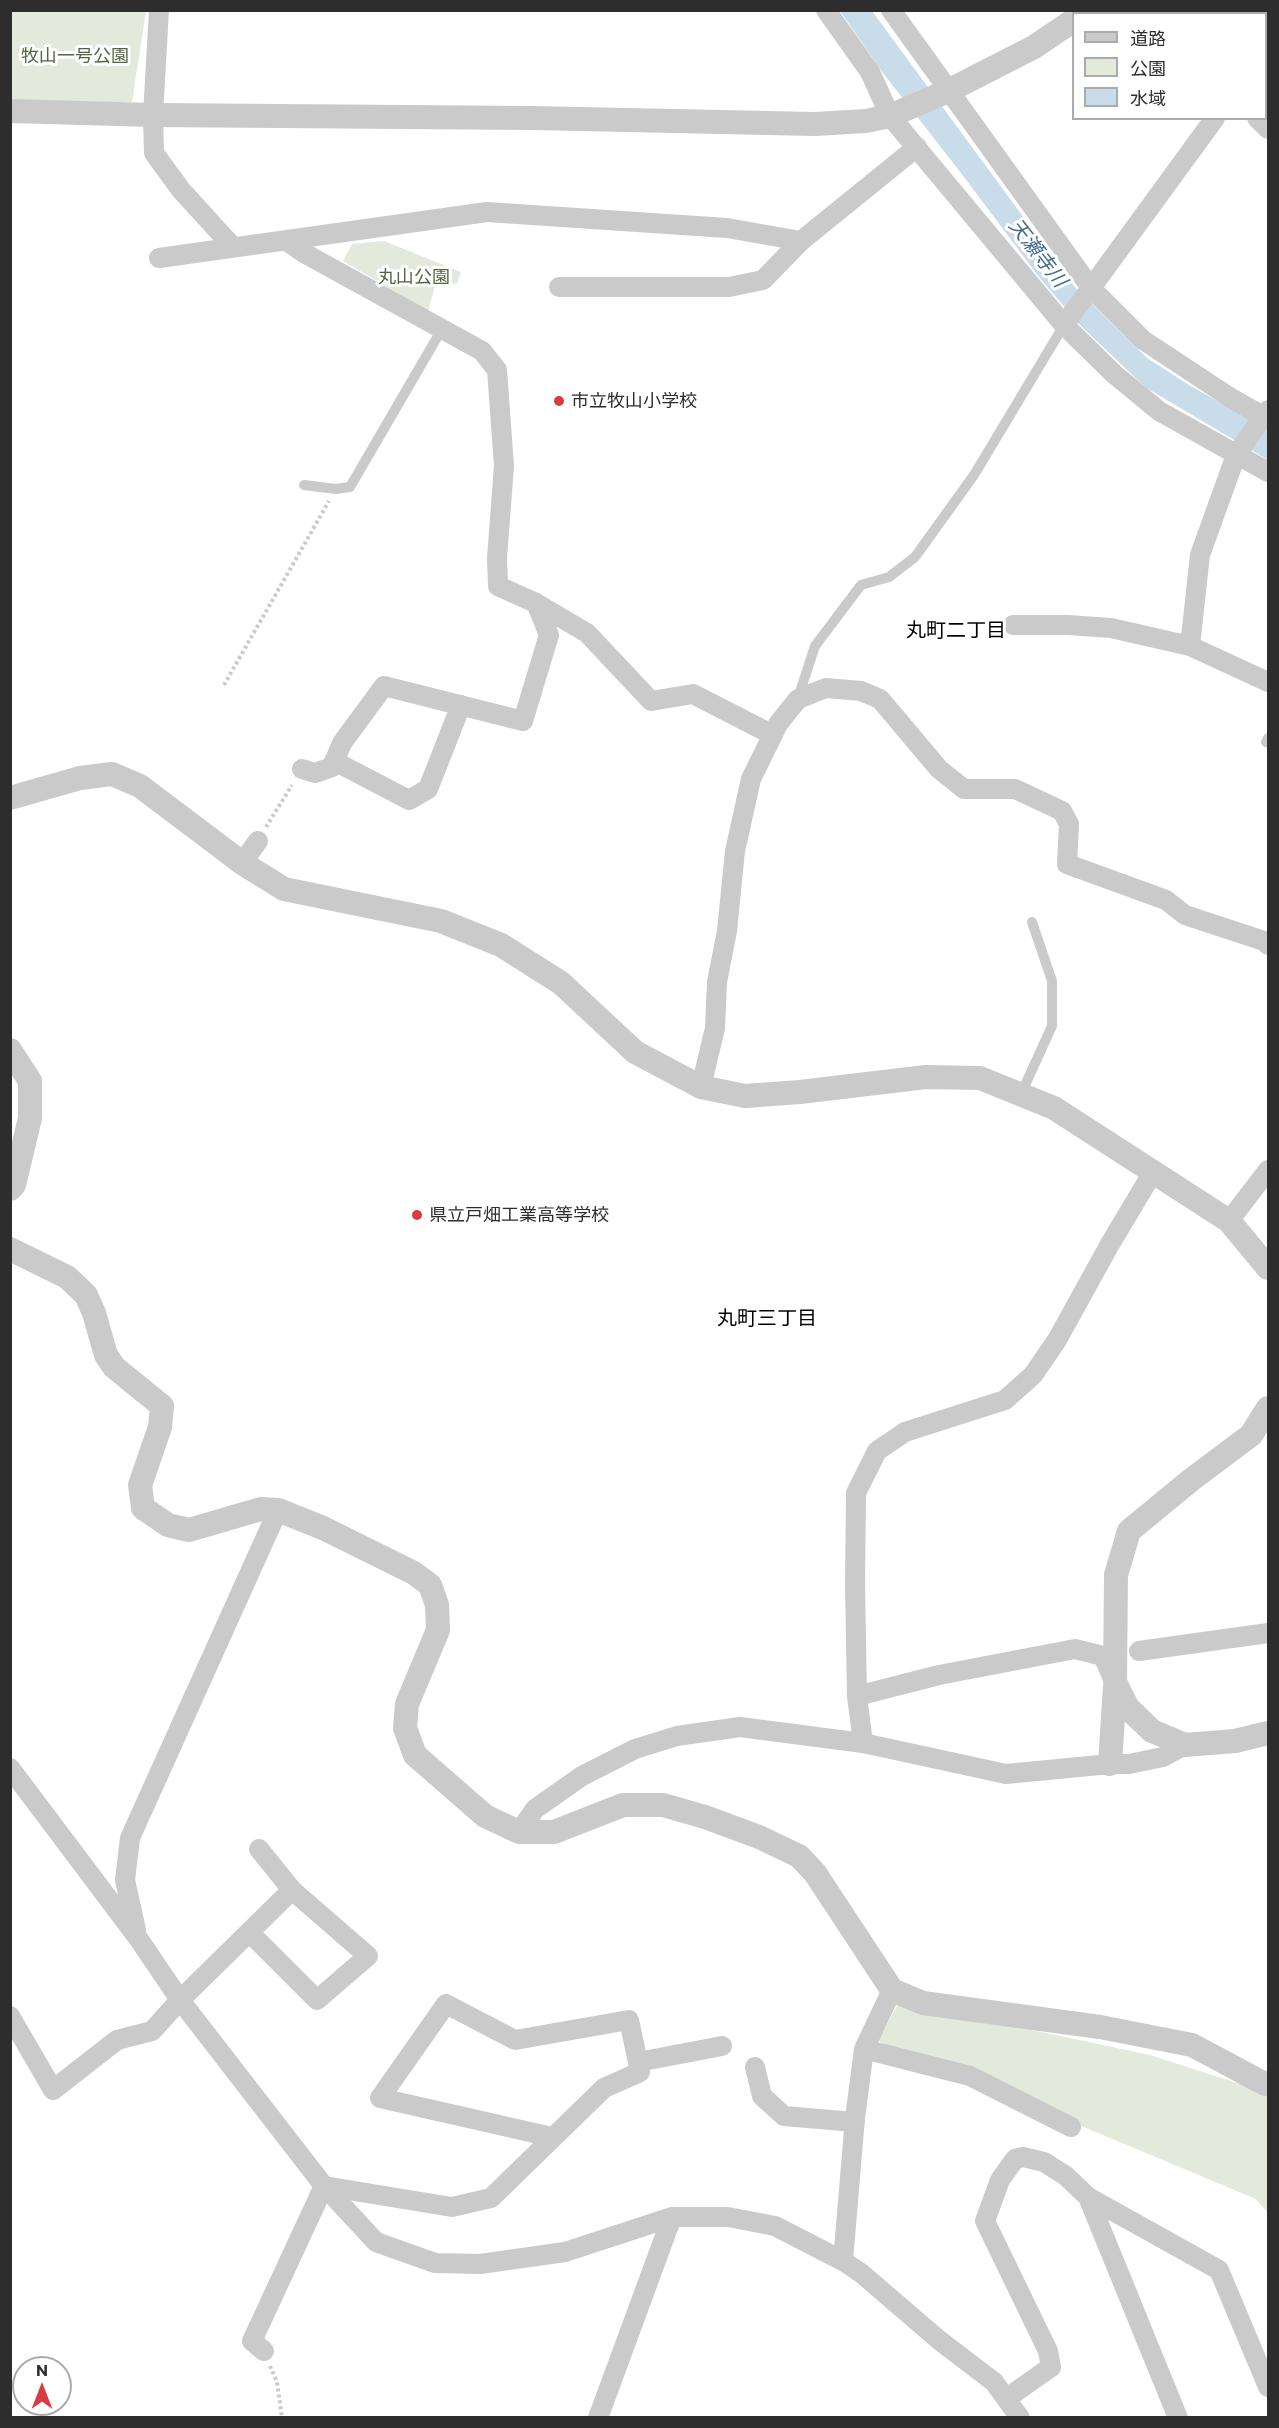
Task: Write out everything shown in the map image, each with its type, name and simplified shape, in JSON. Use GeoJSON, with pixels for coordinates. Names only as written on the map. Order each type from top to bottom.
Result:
{"type":"FeatureCollection","features":[{"type":"Feature","properties":{"kind":"street"},"geometry":{"type":"LineString","coordinates":[[159,10],[153,115],[154,153],[181,190],[233,248]]}},
{"type":"Feature","properties":{"kind":"street"},"geometry":{"type":"LineString","coordinates":[[826,10],[870,72],[917,147],[1064,325],[1114,374],[1159,411],[1269,472]]}},
{"type":"Feature","properties":{"kind":"street"},"geometry":{"type":"LineString","coordinates":[[891,10],[943,93],[1091,288],[1143,340],[1231,398],[1267,415],[1236,455],[1200,555],[1190,646]]}},
{"type":"Feature","properties":{"kind":"street"},"geometry":{"type":"LineString","coordinates":[[10,111],[815,124],[866,121],[896,113],[943,93],[1035,47],[1072,21]]}},
{"type":"Feature","properties":{"kind":"street"},"geometry":{"type":"LineString","coordinates":[[1064,325],[1214,120]]}},
{"type":"Feature","properties":{"kind":"street"},"geometry":{"type":"LineString","coordinates":[[559,287],[729,287],[763,280],[801,241],[917,147]]}},
{"type":"Feature","properties":{"kind":"street"},"geometry":{"type":"LineString","coordinates":[[159,258],[288,242],[487,212],[727,228],[801,241]]}},
{"type":"Feature","properties":{"kind":"street"},"geometry":{"type":"LineString","coordinates":[[288,242],[482,351],[497,370],[504,466],[497,558],[498,586],[536,603],[587,633],[651,701],[693,694],[773,735]]}},
{"type":"Feature","properties":{"kind":"street"},"geometry":{"type":"LineString","coordinates":[[302,769],[315,773],[332,767],[342,743],[384,686],[524,721],[549,635],[536,603]]}},
{"type":"Feature","properties":{"kind":"street"},"geometry":{"type":"LineString","coordinates":[[1013,625],[1111,628],[1190,646],[1269,682]]}},
{"type":"Feature","properties":{"kind":"street"},"geometry":{"type":"LineString","coordinates":[[701,1087],[715,1028],[717,982],[727,931],[735,851],[751,779],[773,735],[798,699],[826,688],[861,691],[880,699],[939,769],[964,789],[1015,789],[1062,811],[1069,824],[1067,864],[1166,900],[1185,915],[1264,941],[1269,945]]}},
{"type":"Feature","properties":{"kind":"street"},"geometry":{"type":"LineString","coordinates":[[334,760],[409,800],[428,789],[461,705]]}},
{"type":"Feature","properties":{"kind":"street"},"geometry":{"type":"LineString","coordinates":[[10,798],[80,778],[112,774],[140,786],[242,864],[284,889],[441,921],[501,945],[561,983],[634,1052],[701,1087],[745,1096],[926,1077],[980,1078],[1054,1108],[1229,1221],[1269,1268]]}},
{"type":"Feature","properties":{"kind":"street"},"geometry":{"type":"LineString","coordinates":[[242,864],[258,841]]}},
{"type":"Feature","properties":{"kind":"street"},"geometry":{"type":"LineString","coordinates":[[10,1050],[30,1081],[30,1118],[14,1185],[10,1189]]}},
{"type":"Feature","properties":{"kind":"street"},"geometry":{"type":"LineString","coordinates":[[1229,1221],[1269,1170]]}},
{"type":"Feature","properties":{"kind":"street"},"geometry":{"type":"LineString","coordinates":[[863,1743],[857,1696],[856,1493],[878,1451],[904,1432],[1005,1400],[1033,1375],[1057,1340],[1153,1172]]}},
{"type":"Feature","properties":{"kind":"street"},"geometry":{"type":"LineString","coordinates":[[10,1249],[67,1277],[86,1295],[94,1313],[106,1355],[114,1367],[162,1406],[160,1427],[140,1485],[143,1508],[168,1525],[189,1530],[261,1509],[278,1510],[323,1528],[414,1573],[430,1585],[437,1605],[438,1630],[407,1704],[405,1728],[415,1755],[484,1816],[519,1832],[554,1832],[623,1805],[663,1805],[759,1837],[799,1856],[815,1874],[892,1990],[923,2003],[1100,2027],[1192,2045],[1264,2084],[1269,2084]]}},
{"type":"Feature","properties":{"kind":"street"},"geometry":{"type":"LineString","coordinates":[[1110,1764],[1115,1682],[1116,1575],[1129,1531],[1251,1435],[1269,1408]]}},
{"type":"Feature","properties":{"kind":"street"},"geometry":{"type":"LineString","coordinates":[[138,1938],[125,1880],[130,1838],[278,1510]]}},
{"type":"Feature","properties":{"kind":"street"},"geometry":{"type":"LineString","coordinates":[[1139,1651],[1269,1633]]}},
{"type":"Feature","properties":{"kind":"street"},"geometry":{"type":"LineString","coordinates":[[857,1696],[939,1675],[1075,1649],[1103,1656],[1128,1708],[1152,1731],[1185,1745]]}},
{"type":"Feature","properties":{"kind":"street"},"geometry":{"type":"LineString","coordinates":[[519,1832],[535,1809],[582,1776],[635,1749],[677,1736],[740,1727],[863,1743],[1006,1774],[1129,1764],[1162,1757],[1185,1745],[1235,1742],[1269,1733]]}},
{"type":"Feature","properties":{"kind":"street"},"geometry":{"type":"LineString","coordinates":[[10,1768],[138,1938],[180,2000],[324,2186],[376,2242],[435,2263],[480,2264],[565,2252],[672,2217],[728,2217],[775,2226],[861,2272],[939,2340],[994,2382],[1020,2418]]}},
{"type":"Feature","properties":{"kind":"street"},"geometry":{"type":"LineString","coordinates":[[249,1932],[317,2000],[368,1956],[292,1890],[259,1849]]}},
{"type":"Feature","properties":{"kind":"street"},"geometry":{"type":"LineString","coordinates":[[10,2016],[53,2090],[117,2040],[152,2031],[180,2000],[292,1890]]}},
{"type":"Feature","properties":{"kind":"street"},"geometry":{"type":"LineString","coordinates":[[843,2261],[864,2049],[892,1990]]}},
{"type":"Feature","properties":{"kind":"street"},"geometry":{"type":"LineString","coordinates":[[324,2186],[452,2206],[491,2198],[604,2088],[640,2072],[629,2020],[515,2040],[446,2004],[380,2098],[552,2137]]}},
{"type":"Feature","properties":{"kind":"street"},"geometry":{"type":"LineString","coordinates":[[638,2062],[722,2046]]}},
{"type":"Feature","properties":{"kind":"street"},"geometry":{"type":"LineString","coordinates":[[864,2049],[970,2076],[1071,2127]]}},
{"type":"Feature","properties":{"kind":"street"},"geometry":{"type":"LineString","coordinates":[[755,2067],[762,2096],[784,2116],[855,2122]]}},
{"type":"Feature","properties":{"kind":"street"},"geometry":{"type":"LineString","coordinates":[[1006,2398],[1051,2367],[1048,2351],[985,2221],[1000,2180],[1016,2159],[1023,2157],[1044,2162],[1066,2176],[1088,2197],[1219,2270],[1269,2387]]}},
{"type":"Feature","properties":{"kind":"street"},"geometry":{"type":"LineString","coordinates":[[264,2351],[252,2341],[324,2186]]}},
{"type":"Feature","properties":{"kind":"street"},"geometry":{"type":"LineString","coordinates":[[1088,2197],[1178,2418]]}},
{"type":"Feature","properties":{"kind":"street"},"geometry":{"type":"LineString","coordinates":[[598,2418],[672,2217]]}},
{"type":"Feature","properties":{"kind":"lane"},"geometry":{"type":"LineString","coordinates":[[798,699],[815,646],[861,585],[889,577],[915,557],[974,475],[1064,325]]}},
{"type":"Feature","properties":{"kind":"lane"},"geometry":{"type":"LineString","coordinates":[[304,485],[336,489],[350,487],[442,329]]}},
{"type":"Feature","properties":{"kind":"lane"},"geometry":{"type":"LineString","coordinates":[[1021,1094],[1052,1026],[1052,981],[1032,922]]}},
{"type":"Feature","properties":{"kind":"path"},"geometry":{"type":"LineString","coordinates":[[224,685],[336,489]]}},
{"type":"Feature","properties":{"kind":"path"},"geometry":{"type":"LineString","coordinates":[[258,841],[302,769]]}},
{"type":"Feature","properties":{"kind":"path"},"geometry":{"type":"LineString","coordinates":[[264,2351],[277,2382],[282,2418]]}},
{"type":"Feature","properties":{"kind":"green space","name":"牧山一号公園"},"geometry":{"type":"Polygon","coordinates":[[[10,11],[146,11],[132,102],[11,103],[10,11]]]}},
{"type":"Feature","properties":{"kind":"green space","name":"丸山公園"},"geometry":{"type":"Polygon","coordinates":[[[384,241],[461,272],[457,284],[436,282],[428,311],[343,261],[352,244],[384,241]]]}},
{"type":"Feature","properties":{"kind":"green space"},"geometry":{"type":"Polygon","coordinates":[[[899,2002],[1150,2055],[1268,2093],[1268,2213],[1256,2199],[878,2041],[899,2002]]]}},
{"type":"Feature","properties":{"kind":"water","name":"天瀬寺川"},"geometry":{"type":"Polygon","coordinates":[[[840,11],[872,11],[1074,286],[1147,358],[1189,385],[1268,429],[1268,460],[1145,387],[1079,324],[1039,277],[883,73],[840,11]]]}},
{"type":"Feature","properties":{"kind":"place","name":"市立牧山小学校"},"geometry":{"type":"Point","coordinates":[559,401]}},
{"type":"Feature","properties":{"kind":"place","name":"県立戸畑工業高等学校"},"geometry":{"type":"Point","coordinates":[417,1215]}},
{"type":"Feature","properties":{"kind":"district","name":"丸町二丁目"},"geometry":{"type":"Point","coordinates":[956,630]}},
{"type":"Feature","properties":{"kind":"district","name":"丸町三丁目"},"geometry":{"type":"Point","coordinates":[767,1318]}}]}
